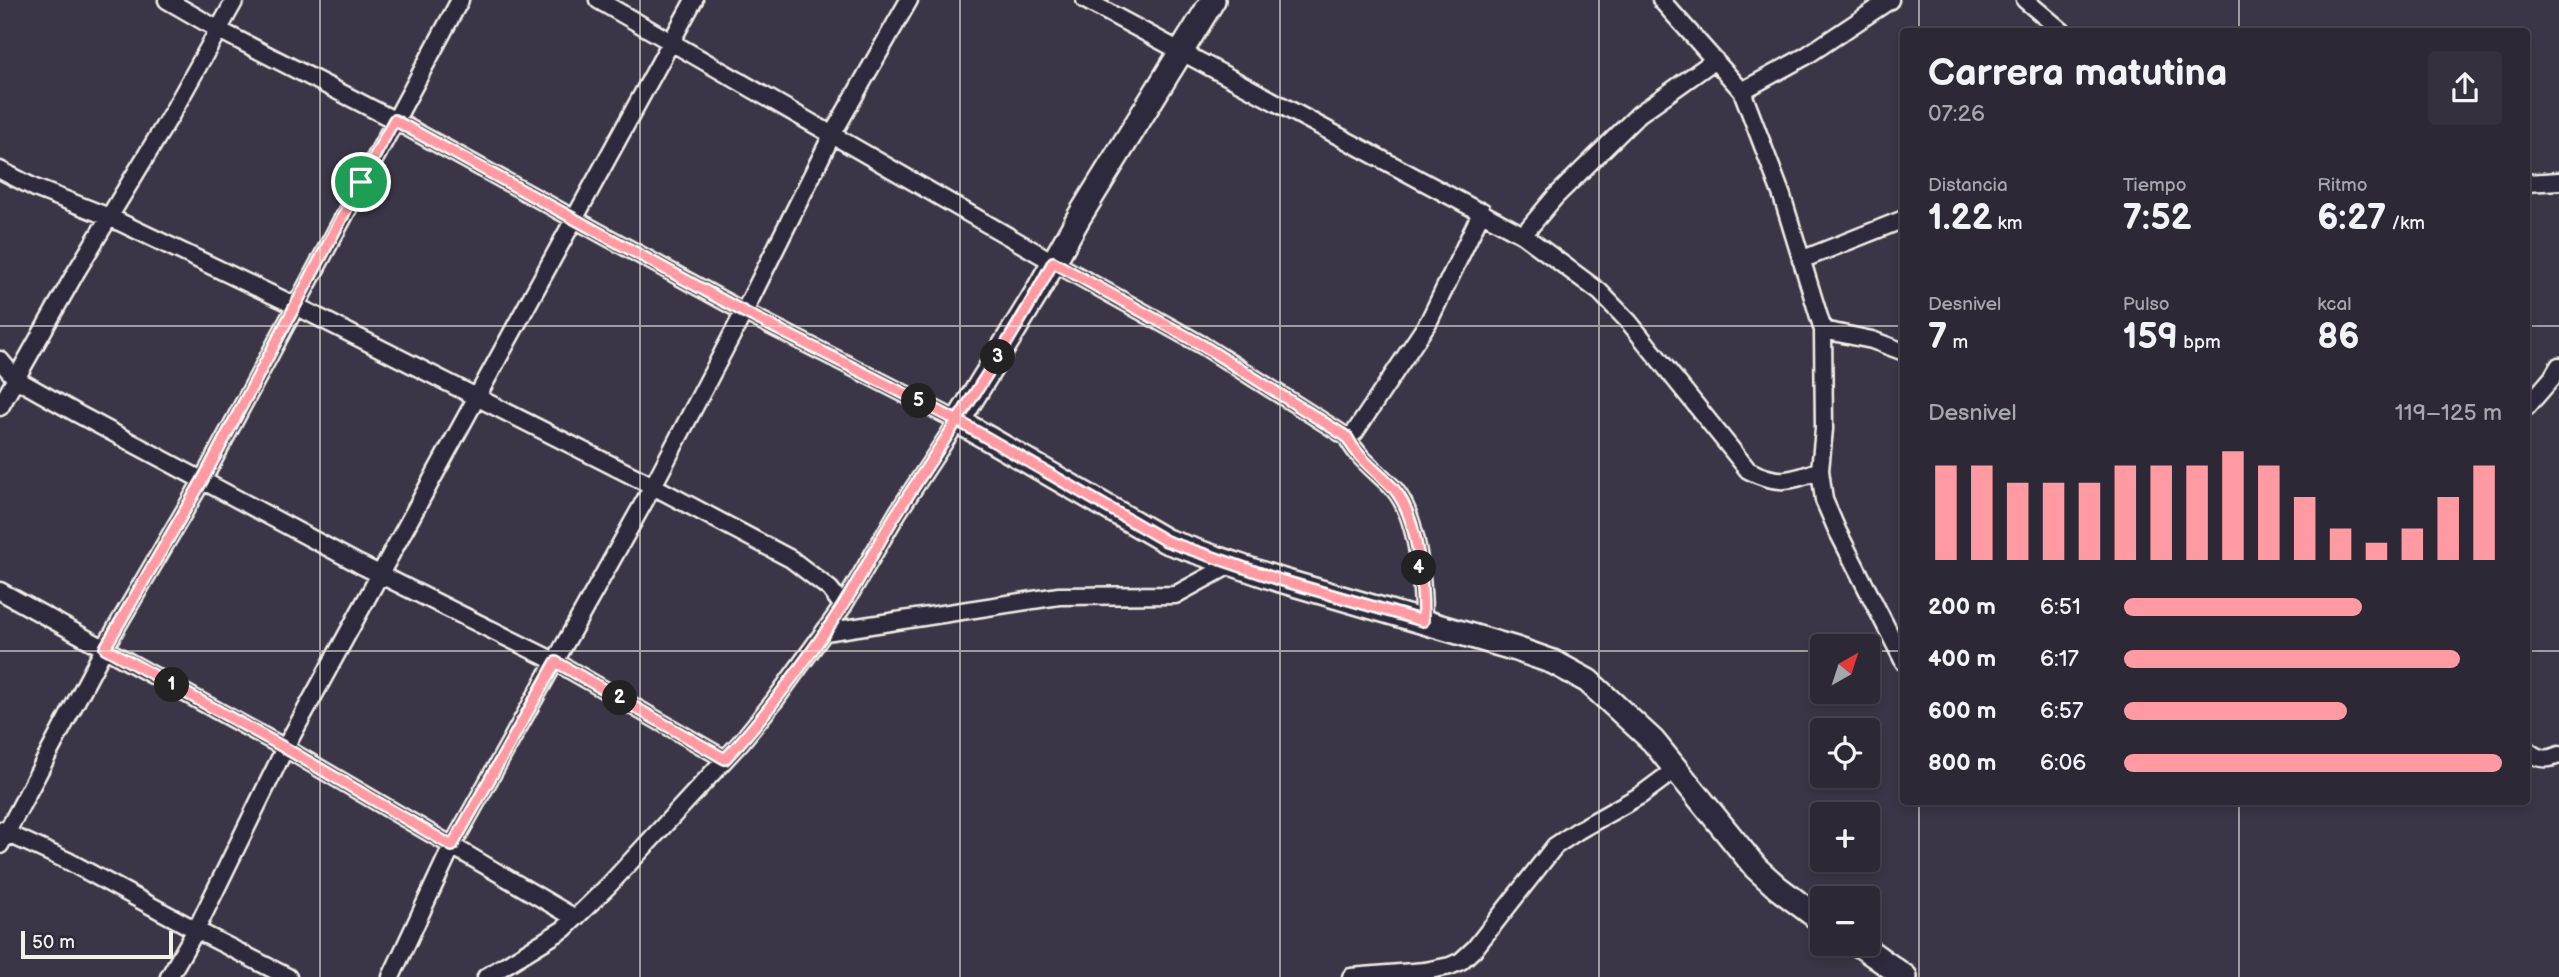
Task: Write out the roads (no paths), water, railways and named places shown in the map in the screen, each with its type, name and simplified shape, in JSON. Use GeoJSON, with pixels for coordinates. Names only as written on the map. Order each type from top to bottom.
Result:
{"type":"FeatureCollection","features":[{"type":"Feature","properties":{"kind":"street"},"geometry":{"type":"LineString","coordinates":[[167,0],[219,30],[394,120],[744,312],[958,421],[1166,541],[1230,565],[1553,662],[1588,681],[1653,741],[1756,868],[1810,912]]}},
{"type":"Feature","properties":{"kind":"street"},"geometry":{"type":"LineString","coordinates":[[0,407],[109,217],[173,113],[235,0]]}},
{"type":"Feature","properties":{"kind":"street"},"geometry":{"type":"LineString","coordinates":[[288,977],[68,861],[2,836],[105,648],[202,481],[460,0]]}},
{"type":"Feature","properties":{"kind":"street"},"geometry":{"type":"LineString","coordinates":[[598,0],[1202,345],[1347,437],[1359,458],[1396,492],[1409,516],[1419,561],[1423,621]]}},
{"type":"Feature","properties":{"kind":"street"},"geometry":{"type":"LineString","coordinates":[[169,977],[196,930],[285,748],[475,396],[694,0]]}},
{"type":"Feature","properties":{"kind":"street"},"geometry":{"type":"LineString","coordinates":[[391,977],[452,846],[653,486],[832,135],[909,0]]}},
{"type":"Feature","properties":{"kind":"street"},"geometry":{"type":"LineString","coordinates":[[1085,0],[1523,235],[1600,292],[1629,322],[1748,470],[1779,482],[1820,470]]}},
{"type":"Feature","properties":{"kind":"street"},"geometry":{"type":"LineString","coordinates":[[486,977],[564,929],[575,919],[725,759],[775,700],[843,606],[898,512],[1030,304],[1213,0]]}},
{"type":"Feature","properties":{"kind":"street"},"geometry":{"type":"LineString","coordinates":[[1661,0],[1742,91],[1782,196],[1823,330],[1824,429],[1820,470],[1824,500],[1900,654]]}},
{"type":"Feature","properties":{"kind":"street"},"geometry":{"type":"LineString","coordinates":[[1742,91],[1806,56],[1890,0]]}},
{"type":"Feature","properties":{"kind":"street"},"geometry":{"type":"LineString","coordinates":[[2025,0],[2058,28]]}},
{"type":"Feature","properties":{"kind":"street"},"geometry":{"type":"LineString","coordinates":[[1523,235],[1555,197],[1639,114],[1715,60]]}},
{"type":"Feature","properties":{"kind":"street"},"geometry":{"type":"LineString","coordinates":[[0,170],[36,188],[109,217],[296,306],[653,486],[791,559],[830,589],[843,606]]}},
{"type":"Feature","properties":{"kind":"street"},"geometry":{"type":"LineString","coordinates":[[2530,183],[2559,181]]}},
{"type":"Feature","properties":{"kind":"street"},"geometry":{"type":"LineString","coordinates":[[1347,437],[1355,432],[1414,347],[1482,211]]}},
{"type":"Feature","properties":{"kind":"street"},"geometry":{"type":"LineString","coordinates":[[1801,260],[1900,221]]}},
{"type":"Feature","properties":{"kind":"street"},"geometry":{"type":"LineString","coordinates":[[1823,330],[1872,340],[1900,350]]}},
{"type":"Feature","properties":{"kind":"street"},"geometry":{"type":"LineString","coordinates":[[0,360],[16,379],[202,481],[556,662],[725,759]]}},
{"type":"Feature","properties":{"kind":"street"},"geometry":{"type":"LineString","coordinates":[[2530,404],[2559,367]]}},
{"type":"Feature","properties":{"kind":"street"},"geometry":{"type":"LineString","coordinates":[[825,632],[1059,596],[1175,594],[1230,565]]}},
{"type":"Feature","properties":{"kind":"street"},"geometry":{"type":"LineString","coordinates":[[0,591],[285,748],[575,919]]}},
{"type":"Feature","properties":{"kind":"street"},"geometry":{"type":"LineString","coordinates":[[2530,753],[2544,759],[2559,755]]}},
{"type":"Feature","properties":{"kind":"street"},"geometry":{"type":"LineString","coordinates":[[1351,977],[1425,971],[1461,961],[1475,948],[1555,846],[1641,795],[1675,769]]}},
{"type":"Feature","properties":{"kind":"street"},"geometry":{"type":"LineString","coordinates":[[1875,956],[1905,977]]}}]}
